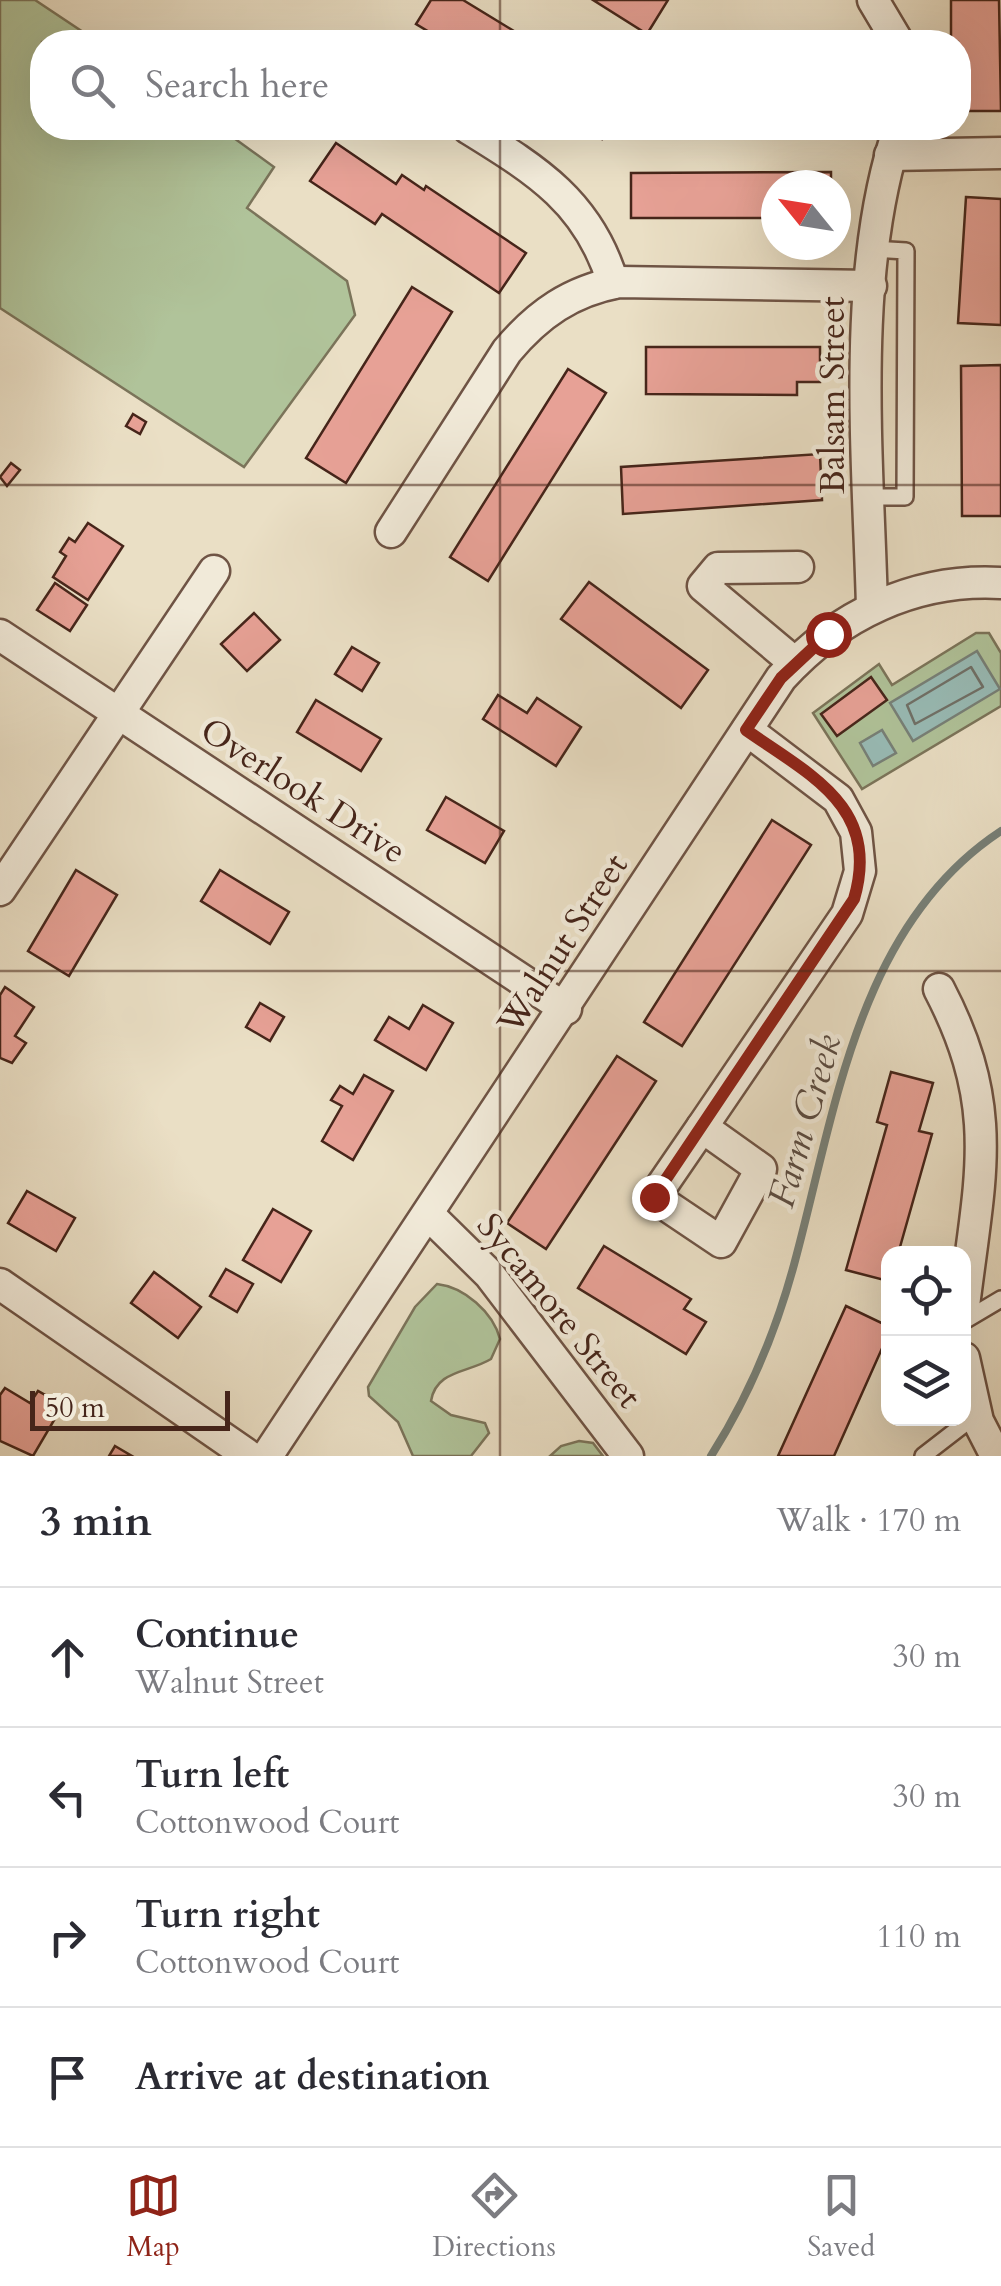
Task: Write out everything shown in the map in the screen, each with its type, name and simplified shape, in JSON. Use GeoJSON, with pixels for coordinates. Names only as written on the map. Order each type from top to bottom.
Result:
{"type":"FeatureCollection","features":[{"type":"Feature","properties":{"kind":"street"},"geometry":{"type":"LineString","coordinates":[[873,0],[891,30]]}},
{"type":"Feature","properties":{"kind":"street"},"geometry":{"type":"LineString","coordinates":[[485,140],[572,202],[595,234],[613,283]]}},
{"type":"Feature","properties":{"kind":"street"},"geometry":{"type":"LineString","coordinates":[[894,141],[1001,153]]}},
{"type":"Feature","properties":{"kind":"street","name":"Balsam Street"},"geometry":{"type":"LineString","coordinates":[[872,607],[872,249],[875,210],[894,141]]}},
{"type":"Feature","properties":{"kind":"street"},"geometry":{"type":"LineString","coordinates":[[391,532],[528,326],[582,292],[613,283],[871,286]]}},
{"type":"Feature","properties":{"kind":"street"},"geometry":{"type":"LineString","coordinates":[[794,664],[703,586],[718,568],[798,567]]}},
{"type":"Feature","properties":{"kind":"street"},"geometry":{"type":"LineString","coordinates":[[0,890],[214,571]]}},
{"type":"Feature","properties":{"kind":"street","name":"Walnut Street"},"geometry":{"type":"LineString","coordinates":[[267,1456],[430,1216],[746,730],[794,664],[828,634],[872,607],[945,585],[1001,583]]}},
{"type":"Feature","properties":{"kind":"street","name":"Overlook Drive"},"geometry":{"type":"LineString","coordinates":[[0,635],[566,1009]]}},
{"type":"Feature","properties":{"kind":"street"},"geometry":{"type":"LineString","coordinates":[[702,1127],[847,914],[860,872],[856,832],[838,799],[746,730]]}},
{"type":"Feature","properties":{"kind":"street"},"geometry":{"type":"LineString","coordinates":[[939,989],[973,1035],[984,1060],[996,1126],[971,1267]]}},
{"type":"Feature","properties":{"kind":"street","name":"Sycamore Street"},"geometry":{"type":"LineString","coordinates":[[430,1216],[488,1274],[628,1456]]}},
{"type":"Feature","properties":{"kind":"street"},"geometry":{"type":"LineString","coordinates":[[0,1284],[250,1456]]}},
{"type":"Feature","properties":{"kind":"street"},"geometry":{"type":"LineString","coordinates":[[971,1391],[976,1415],[996,1456]]}},
{"type":"Feature","properties":{"kind":"lane"},"geometry":{"type":"LineString","coordinates":[[870,498],[905,496],[906,251],[872,249]]}},
{"type":"Feature","properties":{"kind":"lane"},"geometry":{"type":"LineString","coordinates":[[971,1317],[1001,1299]]}},
{"type":"Feature","properties":{"kind":"lane"},"geometry":{"type":"LineString","coordinates":[[923,1456],[976,1415]]}},
{"type":"Feature","properties":{"kind":"green space"},"geometry":{"type":"Polygon","coordinates":[[[0,0],[35,0],[80,30],[30,30],[30,140],[237,140],[274,167],[247,208],[347,281],[355,315],[244,467],[0,308],[0,0]]]}},
{"type":"Feature","properties":{"kind":"green space"},"geometry":{"type":"Polygon","coordinates":[[[976,633],[989,633],[1001,653],[1001,706],[862,789],[813,713],[879,664],[892,685],[976,633]]]}},
{"type":"Feature","properties":{"kind":"green space"},"geometry":{"type":"Polygon","coordinates":[[[437,1284],[476,1302],[491,1319],[500,1339],[491,1359],[446,1378],[439,1383],[431,1401],[451,1415],[485,1423],[489,1433],[471,1456],[413,1456],[398,1422],[369,1396],[368,1387],[415,1307],[437,1284]]]}},
{"type":"Feature","properties":{"kind":"green space"},"geometry":{"type":"Polygon","coordinates":[[[579,1441],[593,1443],[603,1456],[550,1456],[561,1446],[579,1441]]]}},
{"type":"Feature","properties":{"kind":"water"},"geometry":{"type":"Polygon","coordinates":[[[977,651],[1000,689],[913,741],[890,703],[977,651]]]}},
{"type":"Feature","properties":{"kind":"water"},"geometry":{"type":"Polygon","coordinates":[[[882,730],[896,753],[873,766],[860,743],[882,730]]]}},
{"type":"Feature","properties":{"kind":"building"},"geometry":{"type":"Polygon","coordinates":[[[431,0],[463,0],[512,30],[426,30],[416,24],[431,0]]]}},
{"type":"Feature","properties":{"kind":"building"},"geometry":{"type":"Polygon","coordinates":[[[593,0],[668,0],[649,30],[641,30],[593,0]]]}},
{"type":"Feature","properties":{"kind":"building"},"geometry":{"type":"Polygon","coordinates":[[[951,0],[999,0],[1001,111],[971,111],[971,30],[951,30],[951,0]]]}},
{"type":"Feature","properties":{"kind":"building"},"geometry":{"type":"Polygon","coordinates":[[[336,143],[396,184],[402,175],[424,190],[426,186],[526,253],[499,293],[382,214],[375,224],[310,181],[336,143]]]}},
{"type":"Feature","properties":{"kind":"building"},"geometry":{"type":"Polygon","coordinates":[[[761,172],[761,218],[631,218],[631,173],[761,172]]]}},
{"type":"Feature","properties":{"kind":"building"},"geometry":{"type":"Polygon","coordinates":[[[966,197],[1001,199],[1001,325],[958,323],[966,197]]]}},
{"type":"Feature","properties":{"kind":"building"},"geometry":{"type":"Polygon","coordinates":[[[412,287],[452,312],[346,483],[306,458],[412,287]]]}},
{"type":"Feature","properties":{"kind":"building"},"geometry":{"type":"Polygon","coordinates":[[[646,347],[820,347],[820,382],[797,382],[797,395],[646,394],[646,347]]]}},
{"type":"Feature","properties":{"kind":"building"},"geometry":{"type":"Polygon","coordinates":[[[1001,365],[1001,516],[962,516],[961,366],[1001,365]]]}},
{"type":"Feature","properties":{"kind":"building"},"geometry":{"type":"Polygon","coordinates":[[[568,369],[606,393],[488,581],[450,557],[568,369]]]}},
{"type":"Feature","properties":{"kind":"building"},"geometry":{"type":"Polygon","coordinates":[[[133,414],[146,422],[140,434],[126,426],[133,414]]]}},
{"type":"Feature","properties":{"kind":"building"},"geometry":{"type":"Polygon","coordinates":[[[820,454],[822,500],[623,514],[621,467],[820,454]]]}},
{"type":"Feature","properties":{"kind":"building"},"geometry":{"type":"Polygon","coordinates":[[[11,463],[20,470],[7,486],[0,477],[11,463]]]}},
{"type":"Feature","properties":{"kind":"building"},"geometry":{"type":"Polygon","coordinates":[[[88,523],[123,546],[88,600],[53,577],[66,556],[60,552],[69,538],[75,542],[88,523]]]}},
{"type":"Feature","properties":{"kind":"building"},"geometry":{"type":"Polygon","coordinates":[[[589,582],[708,670],[681,708],[561,619],[589,582]]]}},
{"type":"Feature","properties":{"kind":"building"},"geometry":{"type":"Polygon","coordinates":[[[55,583],[87,605],[70,631],[37,610],[55,583]]]}},
{"type":"Feature","properties":{"kind":"building"},"geometry":{"type":"Polygon","coordinates":[[[254,613],[280,640],[247,671],[221,644],[254,613]]]}},
{"type":"Feature","properties":{"kind":"building"},"geometry":{"type":"Polygon","coordinates":[[[352,647],[379,663],[362,691],[335,674],[352,647]]]}},
{"type":"Feature","properties":{"kind":"building"},"geometry":{"type":"Polygon","coordinates":[[[871,677],[887,700],[837,736],[821,714],[871,677]]]}},
{"type":"Feature","properties":{"kind":"building"},"geometry":{"type":"Polygon","coordinates":[[[498,695],[527,713],[537,698],[581,727],[556,766],[483,719],[498,695]]]}},
{"type":"Feature","properties":{"kind":"building"},"geometry":{"type":"Polygon","coordinates":[[[316,700],[381,739],[361,771],[297,732],[316,700]]]}},
{"type":"Feature","properties":{"kind":"building"},"geometry":{"type":"Polygon","coordinates":[[[446,797],[504,831],[485,863],[427,830],[446,797]]]}},
{"type":"Feature","properties":{"kind":"building"},"geometry":{"type":"Polygon","coordinates":[[[772,820],[811,845],[682,1046],[644,1022],[772,820]]]}},
{"type":"Feature","properties":{"kind":"building"},"geometry":{"type":"Polygon","coordinates":[[[76,870],[117,895],[69,976],[28,951],[76,870]]]}},
{"type":"Feature","properties":{"kind":"building"},"geometry":{"type":"Polygon","coordinates":[[[220,870],[289,912],[270,944],[201,901],[220,870]]]}},
{"type":"Feature","properties":{"kind":"building"},"geometry":{"type":"Polygon","coordinates":[[[5,987],[34,1007],[15,1036],[26,1043],[12,1063],[0,1058],[0,995],[5,987]]]}},
{"type":"Feature","properties":{"kind":"building"},"geometry":{"type":"Polygon","coordinates":[[[260,1003],[284,1017],[270,1041],[246,1027],[260,1003]]]}},
{"type":"Feature","properties":{"kind":"building"},"geometry":{"type":"Polygon","coordinates":[[[423,1005],[453,1023],[426,1070],[375,1040],[389,1017],[409,1029],[423,1005]]]}},
{"type":"Feature","properties":{"kind":"building"},"geometry":{"type":"Polygon","coordinates":[[[617,1056],[656,1081],[546,1249],[507,1223],[617,1056]]]}},
{"type":"Feature","properties":{"kind":"building"},"geometry":{"type":"Polygon","coordinates":[[[891,1072],[933,1083],[919,1131],[932,1134],[900,1246],[881,1246],[881,1279],[846,1270],[887,1125],[877,1122],[891,1072]]]}},
{"type":"Feature","properties":{"kind":"building"},"geometry":{"type":"Polygon","coordinates":[[[364,1075],[393,1091],[353,1160],[322,1141],[342,1106],[331,1100],[340,1086],[353,1094],[364,1075]]]}},
{"type":"Feature","properties":{"kind":"building"},"geometry":{"type":"Polygon","coordinates":[[[27,1191],[75,1218],[56,1251],[8,1223],[27,1191]]]}},
{"type":"Feature","properties":{"kind":"building"},"geometry":{"type":"Polygon","coordinates":[[[273,1209],[311,1231],[281,1282],[243,1260],[273,1209]]]}},
{"type":"Feature","properties":{"kind":"building"},"geometry":{"type":"Polygon","coordinates":[[[604,1246],[691,1299],[684,1309],[706,1322],[686,1354],[578,1288],[604,1246]]]}},
{"type":"Feature","properties":{"kind":"building"},"geometry":{"type":"Polygon","coordinates":[[[226,1269],[253,1284],[237,1312],[210,1296],[226,1269]]]}},
{"type":"Feature","properties":{"kind":"building"},"geometry":{"type":"Polygon","coordinates":[[[154,1272],[201,1307],[178,1338],[131,1303],[154,1272]]]}},
{"type":"Feature","properties":{"kind":"building"},"geometry":{"type":"Polygon","coordinates":[[[846,1306],[881,1323],[881,1351],[834,1456],[778,1456],[846,1306]]]}},
{"type":"Feature","properties":{"kind":"building"},"geometry":{"type":"Polygon","coordinates":[[[5,1388],[30,1403],[38,1391],[63,1405],[33,1456],[0,1441],[0,1395],[5,1388]]]}},
{"type":"Feature","properties":{"kind":"building"},"geometry":{"type":"Polygon","coordinates":[[[115,1446],[132,1456],[109,1456],[115,1446]]]}},
{"type":"Feature","properties":{"kind":"waterway","name":"Farm Creek"},"geometry":{"type":"LineString","coordinates":[[711,1456],[750,1386],[780,1312],[840,1083],[884,968],[914,916],[953,870],[1001,831]]}},
{"type":"Feature","properties":{"kind":"route"},"geometry":{"type":"LineString","coordinates":[[654,1197],[854,899],[860,847],[847,811],[817,780],[746,730],[781,678],[828,634]]}}]}
